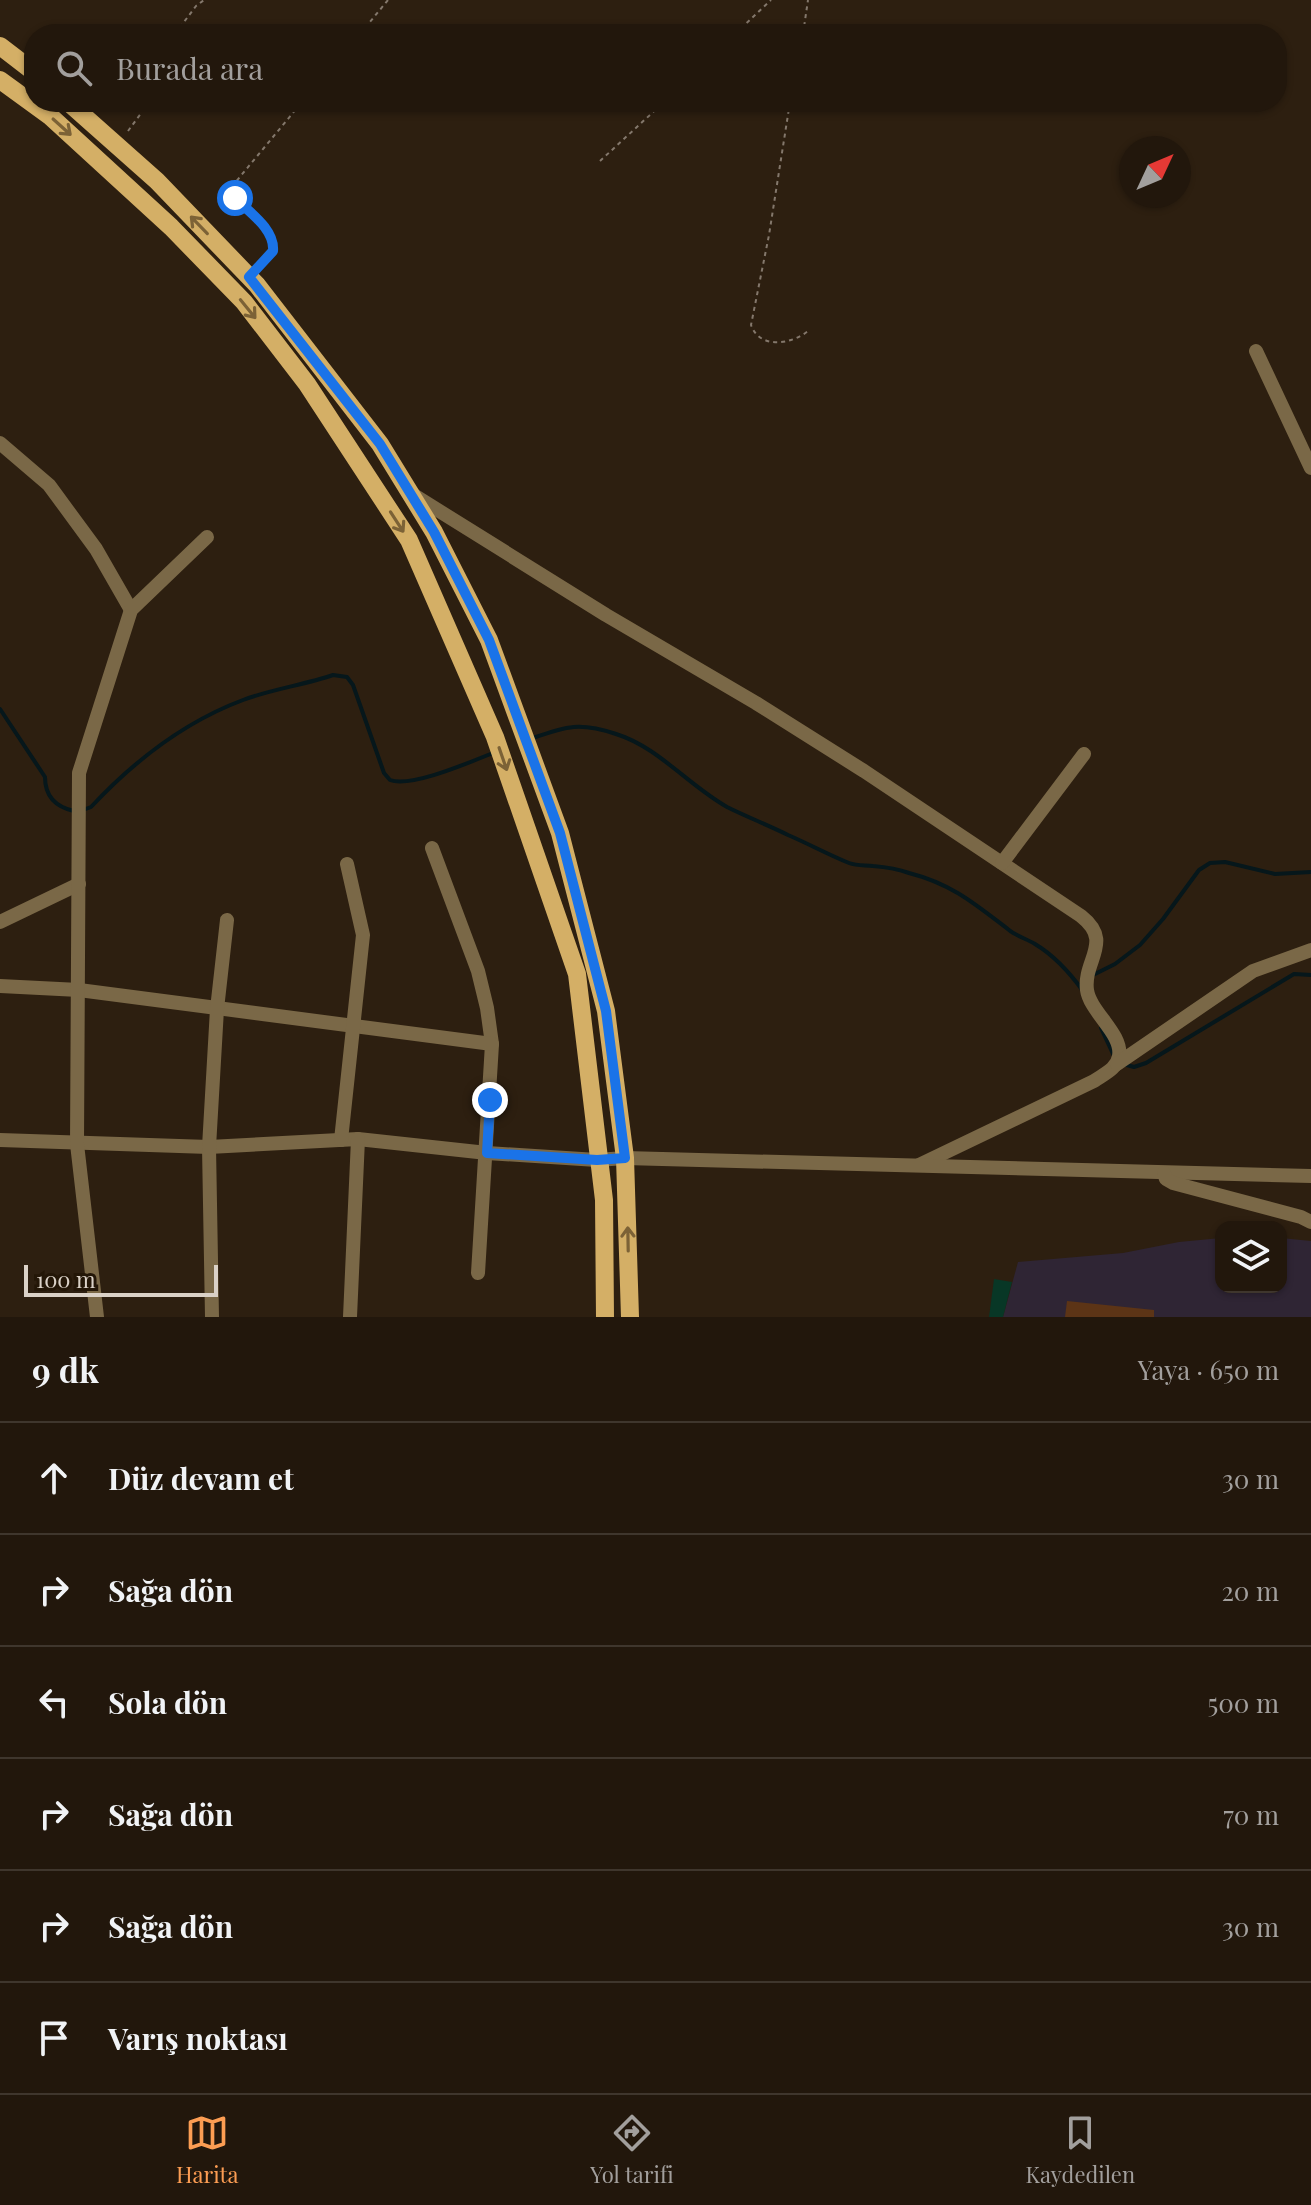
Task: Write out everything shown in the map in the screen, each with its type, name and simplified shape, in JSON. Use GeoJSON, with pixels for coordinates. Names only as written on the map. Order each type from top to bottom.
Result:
{"type":"FeatureCollection","features":[{"type":"Feature","properties":{"kind":"main road"},"geometry":{"type":"LineString","coordinates":[[0,46],[24,64]]}},
{"type":"Feature","properties":{"kind":"main road"},"geometry":{"type":"LineString","coordinates":[[0,80],[24,97]]}},
{"type":"Feature","properties":{"kind":"main road"},"geometry":{"type":"LineString","coordinates":[[44,112],[171,227],[244,302],[307,384],[409,540],[495,737],[577,974],[604,1200],[605,1317]]}},
{"type":"Feature","properties":{"kind":"main road"},"geometry":{"type":"LineString","coordinates":[[79,112],[157,181],[249,277],[380,444],[434,532],[489,640],[560,833],[606,1011],[625,1158],[630,1317]]}},
{"type":"Feature","properties":{"kind":"street"},"geometry":{"type":"LineString","coordinates":[[1256,351],[1311,468]]}},
{"type":"Feature","properties":{"kind":"street"},"geometry":{"type":"LineString","coordinates":[[0,443],[49,485],[96,549],[131,610]]}},
{"type":"Feature","properties":{"kind":"street"},"geometry":{"type":"LineString","coordinates":[[410,492],[606,615],[756,703],[1081,916],[1095,930],[1098,939],[1086,988],[1118,1043],[1117,1064]]}},
{"type":"Feature","properties":{"kind":"street"},"geometry":{"type":"LineString","coordinates":[[97,1317],[77,1144],[79,773],[131,610],[207,537]]}},
{"type":"Feature","properties":{"kind":"street"},"geometry":{"type":"LineString","coordinates":[[1002,863],[1084,754]]}},
{"type":"Feature","properties":{"kind":"street"},"geometry":{"type":"LineString","coordinates":[[432,848],[478,971],[492,1044],[478,1273]]}},
{"type":"Feature","properties":{"kind":"street"},"geometry":{"type":"LineString","coordinates":[[341,1140],[363,935],[347,864]]}},
{"type":"Feature","properties":{"kind":"street"},"geometry":{"type":"LineString","coordinates":[[0,922],[79,884]]}},
{"type":"Feature","properties":{"kind":"street"},"geometry":{"type":"LineString","coordinates":[[212,1317],[209,1147],[217,1009],[227,920]]}},
{"type":"Feature","properties":{"kind":"street"},"geometry":{"type":"LineString","coordinates":[[915,1167],[1094,1081],[1253,971],[1311,950]]}},
{"type":"Feature","properties":{"kind":"street"},"geometry":{"type":"LineString","coordinates":[[0,986],[79,990],[492,1044]]}},
{"type":"Feature","properties":{"kind":"street"},"geometry":{"type":"LineString","coordinates":[[0,1140],[209,1147],[358,1139],[487,1153],[597,1160],[625,1158],[1311,1176]]}},
{"type":"Feature","properties":{"kind":"street"},"geometry":{"type":"LineString","coordinates":[[350,1317],[358,1139]]}},
{"type":"Feature","properties":{"kind":"street"},"geometry":{"type":"LineString","coordinates":[[1164,1173],[1166,1179],[1173,1183],[1311,1222]]}},
{"type":"Feature","properties":{"kind":"path"},"geometry":{"type":"LineString","coordinates":[[182,24],[204,0]]}},
{"type":"Feature","properties":{"kind":"path"},"geometry":{"type":"LineString","coordinates":[[368,24],[388,0]]}},
{"type":"Feature","properties":{"kind":"path"},"geometry":{"type":"LineString","coordinates":[[746,24],[771,0]]}},
{"type":"Feature","properties":{"kind":"path"},"geometry":{"type":"LineString","coordinates":[[804,24],[808,0]]}},
{"type":"Feature","properties":{"kind":"path"},"geometry":{"type":"LineString","coordinates":[[118,146],[142,112]]}},
{"type":"Feature","properties":{"kind":"path"},"geometry":{"type":"LineString","coordinates":[[249,277],[273,251],[273,239],[235,198],[234,184],[294,112]]}},
{"type":"Feature","properties":{"kind":"path"},"geometry":{"type":"LineString","coordinates":[[600,161],[653,112]]}},
{"type":"Feature","properties":{"kind":"path"},"geometry":{"type":"LineString","coordinates":[[788,112],[751,325],[761,338],[777,342],[789,342],[808,331]]}},
{"type":"Feature","properties":{"kind":"shaded area"},"geometry":{"type":"Polygon","coordinates":[[[1215,1239],[1215,1293],[1287,1293],[1287,1239],[1311,1241],[1311,1317],[1003,1317],[1018,1262],[1123,1253],[1215,1239]]]}},
{"type":"Feature","properties":{"kind":"green space"},"geometry":{"type":"Polygon","coordinates":[[[994,1279],[1012,1282],[1003,1317],[989,1317],[994,1279]]]}},
{"type":"Feature","properties":{"kind":"building"},"geometry":{"type":"Polygon","coordinates":[[[1067,1301],[1154,1310],[1154,1317],[1065,1317],[1067,1301]]]}},
{"type":"Feature","properties":{"kind":"waterway"},"geometry":{"type":"LineString","coordinates":[[83,810],[91,807],[161,744],[200,720],[254,696],[333,675],[347,677],[353,685],[384,773],[390,780],[400,782],[426,777],[493,753]]}},
{"type":"Feature","properties":{"kind":"waterway"},"geometry":{"type":"LineString","coordinates":[[0,709],[45,777],[49,795],[62,807],[74,811]]}},
{"type":"Feature","properties":{"kind":"waterway"},"geometry":{"type":"LineString","coordinates":[[533,738],[565,728],[583,727],[631,740],[735,811],[849,863],[900,870],[951,889],[1049,954],[1083,991]]}},
{"type":"Feature","properties":{"kind":"waterway"},"geometry":{"type":"LineString","coordinates":[[1091,976],[1115,964],[1140,945],[1199,870],[1210,863],[1225,862],[1275,874],[1311,872]]}},
{"type":"Feature","properties":{"kind":"waterway"},"geometry":{"type":"LineString","coordinates":[[1123,1064],[1134,1067],[1146,1063],[1294,974],[1311,975]]}},
{"type":"Feature","properties":{"kind":"waterway"},"geometry":{"type":"LineString","coordinates":[[1101,1028],[1114,1056]]}},
{"type":"Feature","properties":{"kind":"route"},"geometry":{"type":"LineString","coordinates":[[235,198],[273,239],[273,251],[249,277],[380,444],[434,532],[489,640],[560,833],[606,1011],[625,1158],[597,1160],[487,1153],[490,1100]]}}]}
